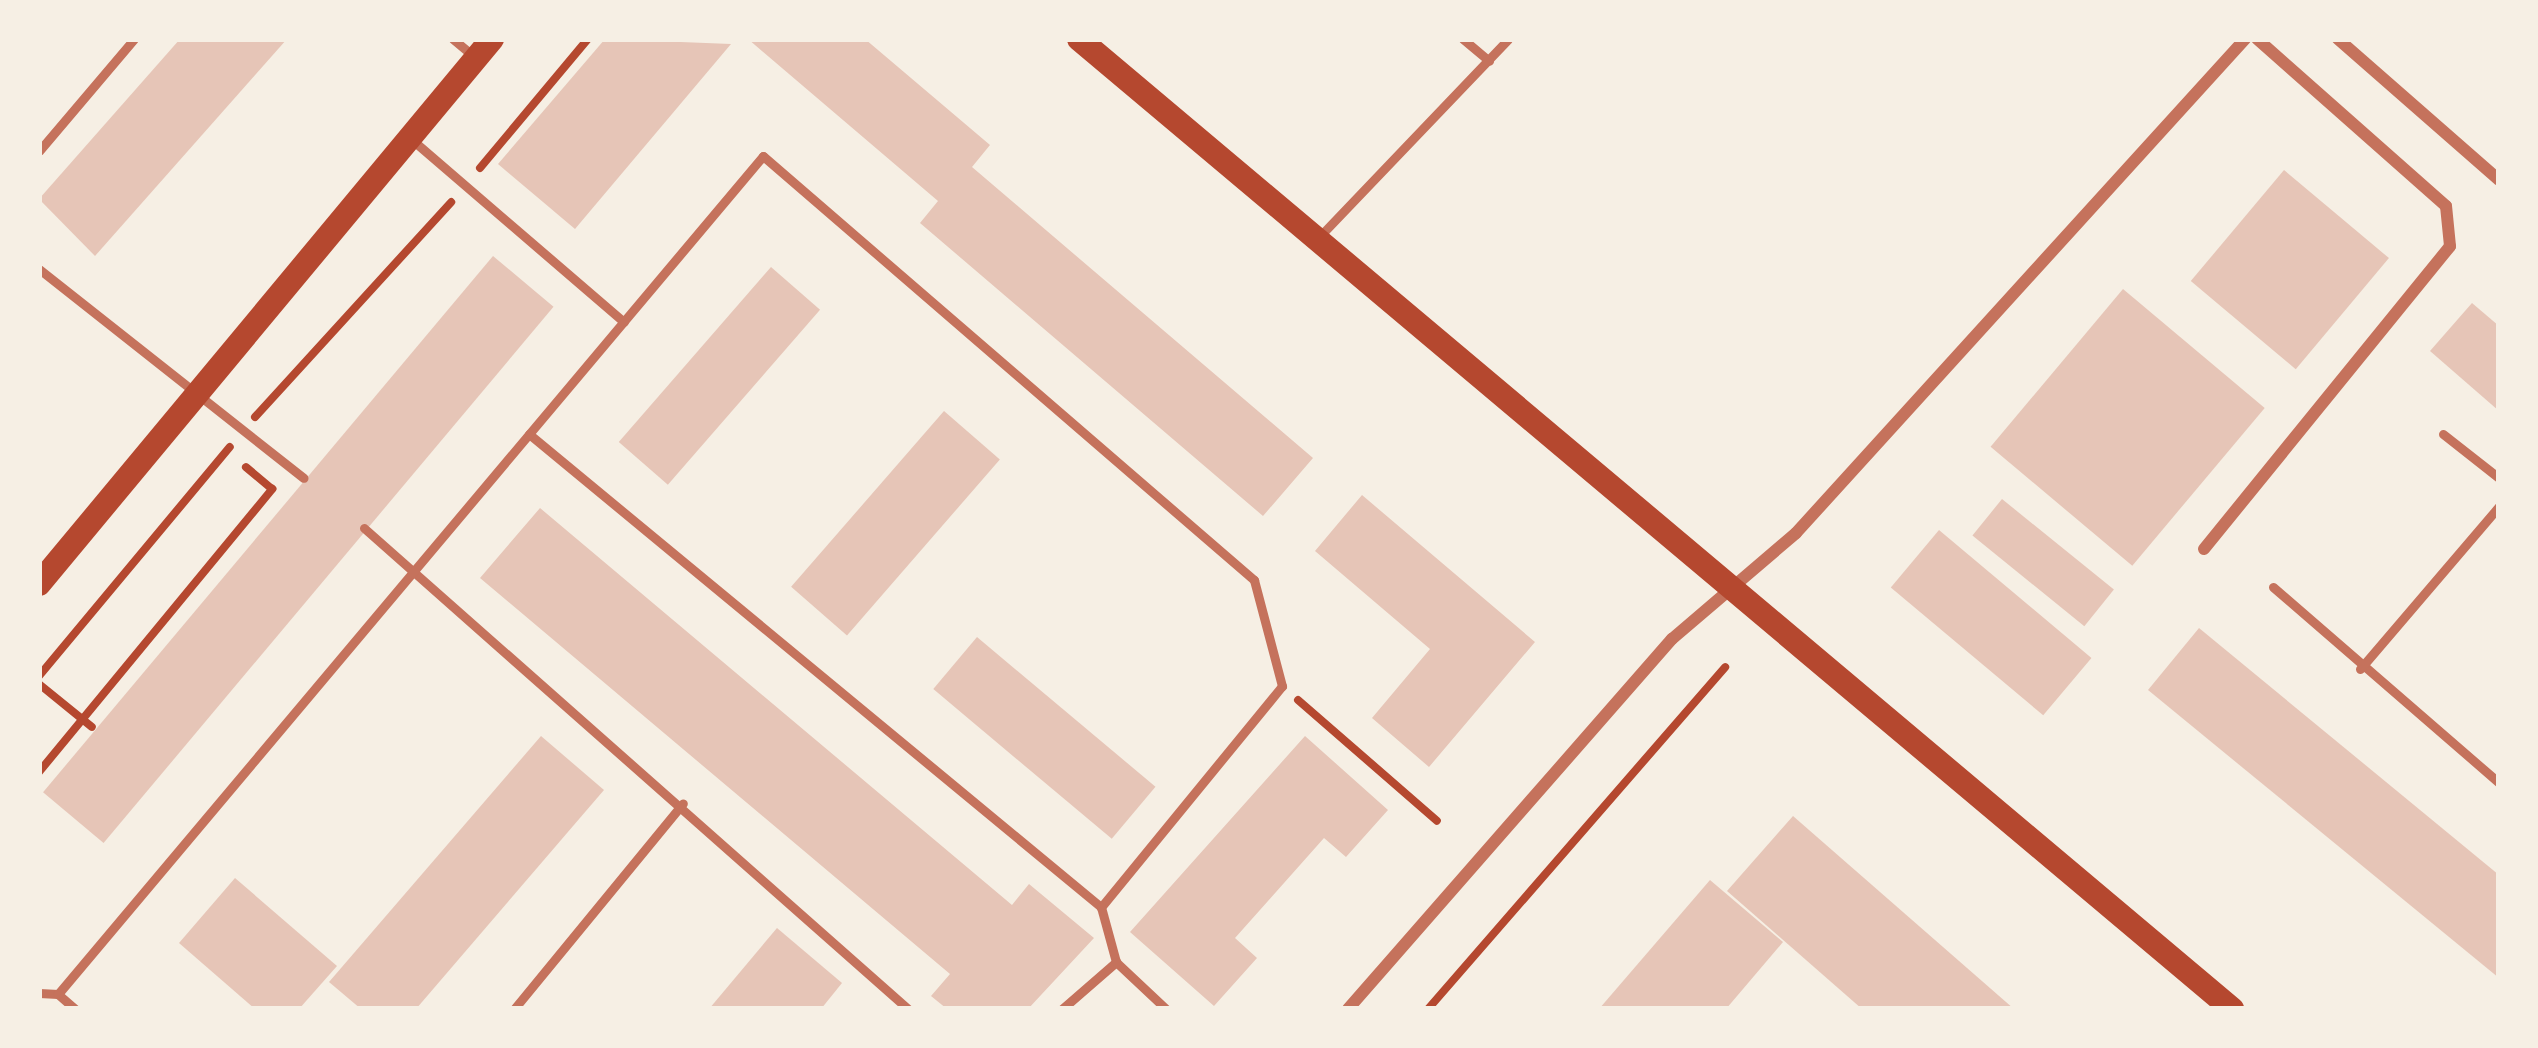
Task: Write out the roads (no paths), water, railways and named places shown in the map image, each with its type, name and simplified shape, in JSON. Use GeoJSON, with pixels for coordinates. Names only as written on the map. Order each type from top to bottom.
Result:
{"type":"FeatureCollection","features":[{"type":"Feature","properties":{"kind":"main road"},"geometry":{"type":"LineString","coordinates":[[1079,39],[2232,1009]]}},
{"type":"Feature","properties":{"kind":"main road"},"geometry":{"type":"LineString","coordinates":[[39,584],[484,49]]}},
{"type":"Feature","properties":{"kind":"street"},"geometry":{"type":"LineString","coordinates":[[1348,1009],[1672,639],[1796,533],[2245,39]]}},
{"type":"Feature","properties":{"kind":"street"},"geometry":{"type":"LineString","coordinates":[[2204,549],[2450,246],[2446,206],[2257,39]]}},
{"type":"Feature","properties":{"kind":"street"},"geometry":{"type":"LineString","coordinates":[[2338,39],[2499,180]]}},
{"type":"Feature","properties":{"kind":"lane"},"geometry":{"type":"LineString","coordinates":[[39,151],[134,39]]}},
{"type":"Feature","properties":{"kind":"lane"},"geometry":{"type":"LineString","coordinates":[[454,39],[484,49]]}},
{"type":"Feature","properties":{"kind":"lane"},"geometry":{"type":"LineString","coordinates":[[1463,39],[1489,61]]}},
{"type":"Feature","properties":{"kind":"lane"},"geometry":{"type":"LineString","coordinates":[[1316,240],[1508,39]]}},
{"type":"Feature","properties":{"kind":"lane"},"geometry":{"type":"LineString","coordinates":[[410,138],[624,322]]}},
{"type":"Feature","properties":{"kind":"lane"},"geometry":{"type":"LineString","coordinates":[[58,994],[763,156],[1254,580],[1282,686],[1101,908]]}},
{"type":"Feature","properties":{"kind":"lane"},"geometry":{"type":"LineString","coordinates":[[39,269],[304,478]]}},
{"type":"Feature","properties":{"kind":"lane"},"geometry":{"type":"LineString","coordinates":[[529,434],[1101,908],[1116,962],[1166,1009]]}},
{"type":"Feature","properties":{"kind":"lane"},"geometry":{"type":"LineString","coordinates":[[2443,434],[2499,478]]}},
{"type":"Feature","properties":{"kind":"lane"},"geometry":{"type":"LineString","coordinates":[[2360,669],[2499,506]]}},
{"type":"Feature","properties":{"kind":"lane"},"geometry":{"type":"LineString","coordinates":[[364,528],[682,802],[784,906],[908,1009]]}},
{"type":"Feature","properties":{"kind":"lane"},"geometry":{"type":"LineString","coordinates":[[2273,587],[2360,669],[2499,783]]}},
{"type":"Feature","properties":{"kind":"lane"},"geometry":{"type":"LineString","coordinates":[[514,1009],[682,802]]}},
{"type":"Feature","properties":{"kind":"lane"},"geometry":{"type":"LineString","coordinates":[[1062,1009],[1116,962]]}},
{"type":"Feature","properties":{"kind":"lane"},"geometry":{"type":"LineString","coordinates":[[39,993],[58,994],[75,1009]]}}]}
